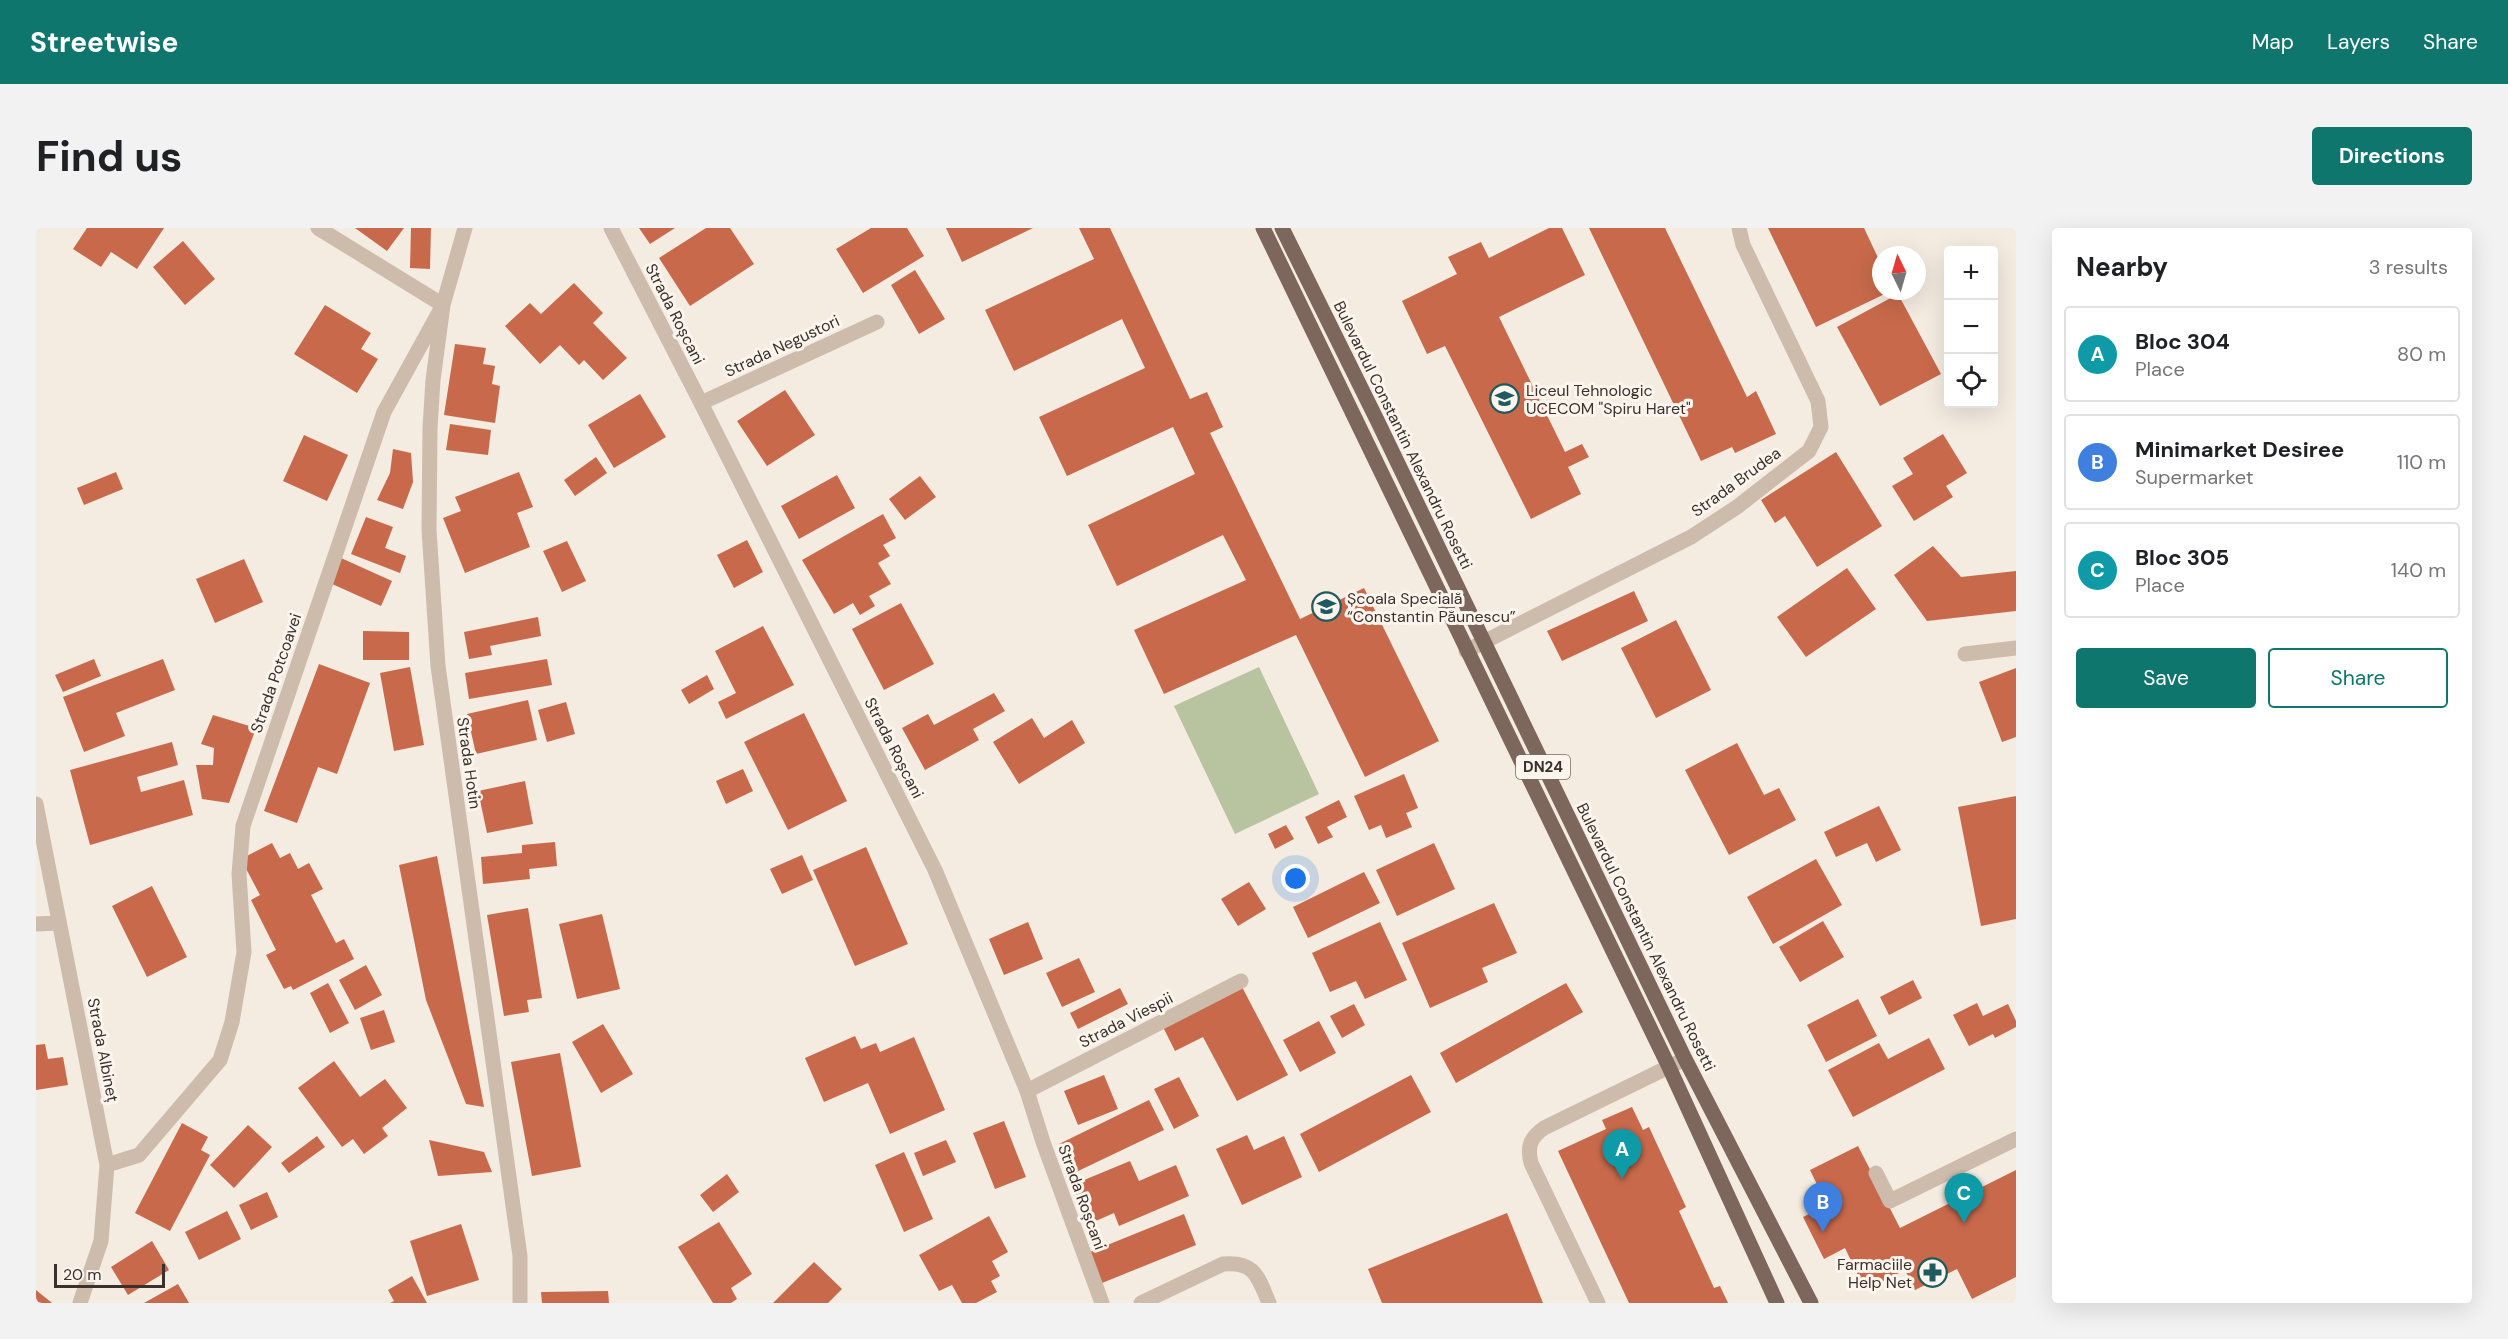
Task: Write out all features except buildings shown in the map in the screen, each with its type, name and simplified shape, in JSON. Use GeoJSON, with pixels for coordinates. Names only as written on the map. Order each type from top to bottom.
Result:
{"type":"FeatureCollection","features":[{"type":"Feature","properties":{"kind":"main road","name":"DN24"},"geometry":{"type":"LineString","coordinates":[[1263,228],[1669,1067],[1777,1303]]}},
{"type":"Feature","properties":{"kind":"main road","name":"Bulevardul Constantin Alexandru Rosetti"},"geometry":{"type":"LineString","coordinates":[[1282,228],[1377,420],[1684,1059],[1810,1303]]}},
{"type":"Feature","properties":{"kind":"street"},"geometry":{"type":"LineString","coordinates":[[318,228],[443,305]]}},
{"type":"Feature","properties":{"kind":"street","name":"Strada Hotin"},"geometry":{"type":"LineString","coordinates":[[465,228],[443,305],[433,380],[429,530],[438,666],[520,1256],[520,1303]]}},
{"type":"Feature","properties":{"kind":"street","name":"Strada Roșcani"},"geometry":{"type":"LineString","coordinates":[[611,228],[934,870],[1027,1091],[1043,1142],[1102,1303]]}},
{"type":"Feature","properties":{"kind":"street","name":"Strada Brudea"},"geometry":{"type":"LineString","coordinates":[[1466,651],[1691,537],[1737,507],[1809,451],[1821,427],[1818,401],[1743,245],[1738,228]]}},
{"type":"Feature","properties":{"kind":"street","name":"Strada Potcoavei"},"geometry":{"type":"LineString","coordinates":[[107,1165],[139,1155],[220,1060],[232,1022],[244,952],[239,874],[243,826],[384,412],[443,305]]}},
{"type":"Feature","properties":{"kind":"street","name":"Strada Negustori"},"geometry":{"type":"LineString","coordinates":[[701,403],[877,322]]}},
{"type":"Feature","properties":{"kind":"street"},"geometry":{"type":"LineString","coordinates":[[1965,654],[2016,648]]}},
{"type":"Feature","properties":{"kind":"street","name":"Strada Albineț"},"geometry":{"type":"LineString","coordinates":[[36,804],[107,1165],[101,1241],[80,1303]]}},
{"type":"Feature","properties":{"kind":"street"},"geometry":{"type":"LineString","coordinates":[[36,924],[59,924]]}},
{"type":"Feature","properties":{"kind":"street","name":"Strada Viespii"},"geometry":{"type":"LineString","coordinates":[[1027,1091],[1241,981]]}},
{"type":"Feature","properties":{"kind":"street"},"geometry":{"type":"LineString","coordinates":[[1598,1303],[1531,1163],[1528,1151],[1530,1142],[1544,1128],[1684,1059]]}},
{"type":"Feature","properties":{"kind":"street"},"geometry":{"type":"LineString","coordinates":[[1876,1173],[1890,1201],[2016,1139]]}},
{"type":"Feature","properties":{"kind":"street"},"geometry":{"type":"LineString","coordinates":[[1141,1303],[1223,1263],[1245,1264],[1253,1270],[1269,1303]]}},
{"type":"Feature","properties":{"kind":"green space"},"geometry":{"type":"Polygon","coordinates":[[[1259,667],[1319,794],[1235,834],[1174,706],[1259,667]]]}},
{"type":"Feature","properties":{"kind":"place","name":"Liceul Tehnologic UCECOM \"Spiru Haret\""},"geometry":{"type":"Point","coordinates":[1505,399]}},
{"type":"Feature","properties":{"kind":"place","name":"Școala Specială “Constantin Păunescu”"},"geometry":{"type":"Point","coordinates":[1326,607]}},
{"type":"Feature","properties":{"kind":"place","name":"Bloc 304"},"geometry":{"type":"Point","coordinates":[1622,1179]}},
{"type":"Feature","properties":{"kind":"place","name":"Bloc 305"},"geometry":{"type":"Point","coordinates":[1964,1223]}},
{"type":"Feature","properties":{"kind":"place","name":"Minimarket Desiree"},"geometry":{"type":"Point","coordinates":[1823,1232]}},
{"type":"Feature","properties":{"kind":"place","name":"Farmaciile Help Net"},"geometry":{"type":"Point","coordinates":[1933,1273]}}]}
